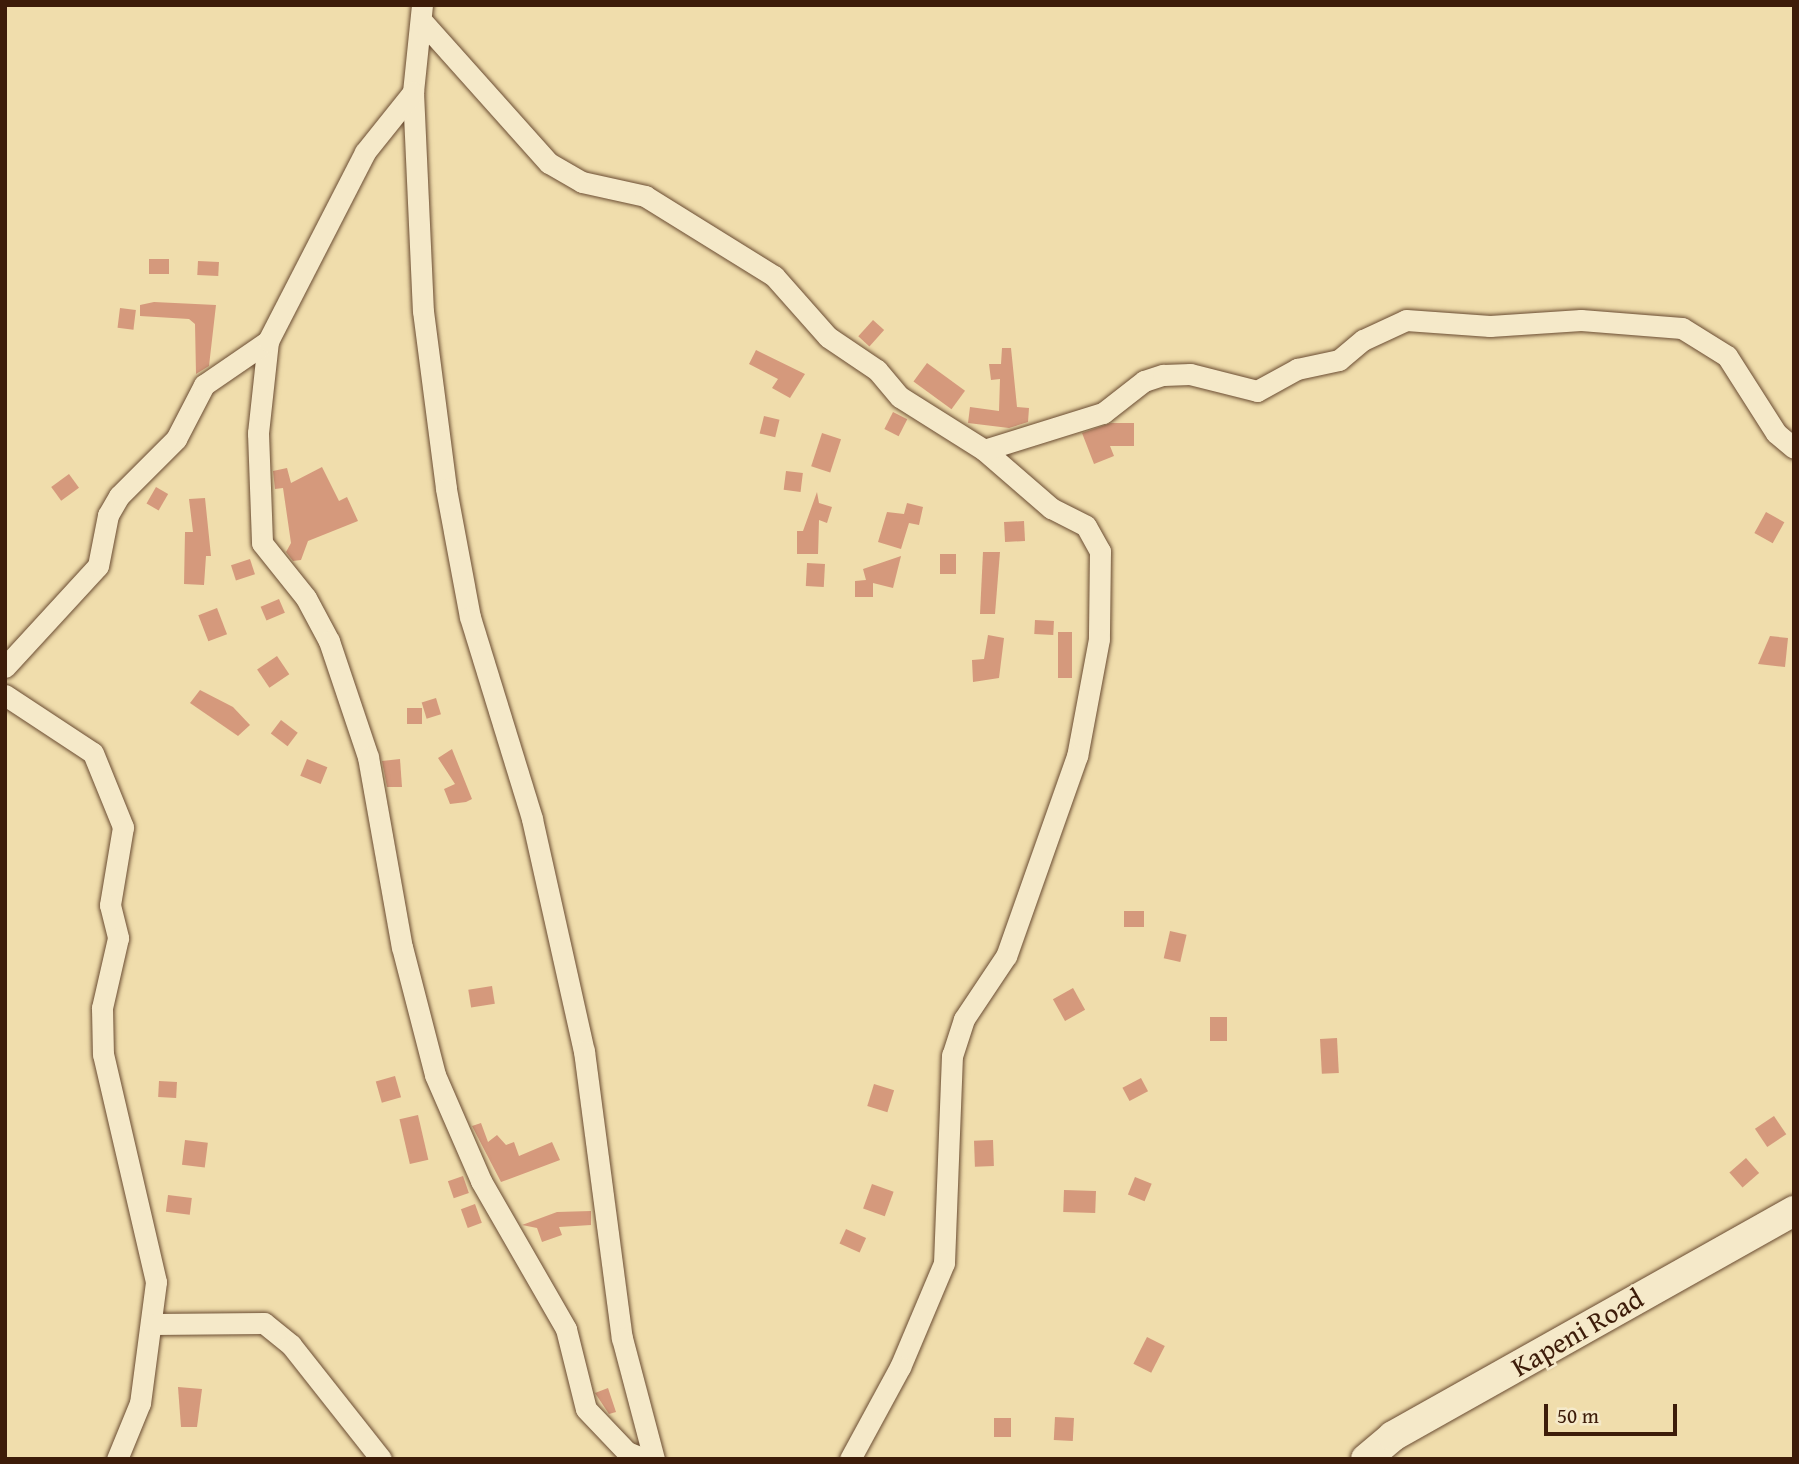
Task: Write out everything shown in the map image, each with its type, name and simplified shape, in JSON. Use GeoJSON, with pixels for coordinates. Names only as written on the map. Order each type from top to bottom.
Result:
{"type":"FeatureCollection","features":[{"type":"Feature","properties":{"kind":"main road","name":"Kapeni Road"},"geometry":{"type":"LineString","coordinates":[[1366,1459],[1393,1436],[1794,1211]]}},
{"type":"Feature","properties":{"kind":"street"},"geometry":{"type":"LineString","coordinates":[[422,13],[413,92],[424,312],[446,489],[470,617],[532,819],[584,1051],[622,1338],[654,1459]]}},
{"type":"Feature","properties":{"kind":"street"},"geometry":{"type":"LineString","coordinates":[[422,13],[549,163],[582,182],[645,196],[774,276],[811,322],[877,370],[900,397],[984,450],[1051,508],[1094,535],[1099,639],[1073,768],[1006,956],[964,1019],[952,1055],[944,1263],[895,1378],[850,1459]]}},
{"type":"Feature","properties":{"kind":"street"},"geometry":{"type":"LineString","coordinates":[[413,92],[365,152],[268,341],[258,433],[262,543],[306,598],[329,641],[368,757],[402,947],[435,1074],[481,1181],[566,1329],[586,1409],[618,1444],[645,1459]]}},
{"type":"Feature","properties":{"kind":"street"},"geometry":{"type":"LineString","coordinates":[[984,450],[1103,413],[1163,375],[1190,374],[1257,391],[1297,369],[1339,360],[1363,340],[1406,320],[1490,326],[1581,320],[1682,328],[1727,356],[1776,433],[1794,448]]}},
{"type":"Feature","properties":{"kind":"street"},"geometry":{"type":"LineString","coordinates":[[5,667],[98,565],[108,515],[119,496],[176,439],[204,384],[268,341]]}},
{"type":"Feature","properties":{"kind":"street"},"geometry":{"type":"LineString","coordinates":[[5,695],[93,753],[123,827],[110,905],[118,938],[102,1008],[103,1054],[152,1257],[155,1324],[141,1403],[117,1459]]}},
{"type":"Feature","properties":{"kind":"street"},"geometry":{"type":"LineString","coordinates":[[155,1324],[264,1323],[291,1345],[381,1459]]}},
{"type":"Feature","properties":{"kind":"building"},"geometry":{"type":"Polygon","coordinates":[[[149,259],[169,259],[169,274],[149,274],[149,259]]]}},
{"type":"Feature","properties":{"kind":"building"},"geometry":{"type":"Polygon","coordinates":[[[198,261],[219,262],[218,276],[197,275],[198,261]]]}},
{"type":"Feature","properties":{"kind":"building"},"geometry":{"type":"Polygon","coordinates":[[[154,302],[216,305],[209,366],[196,374],[195,324],[189,319],[140,316],[140,305],[154,302]]]}},
{"type":"Feature","properties":{"kind":"building"},"geometry":{"type":"Polygon","coordinates":[[[120,308],[136,310],[133,330],[118,328],[120,308]]]}},
{"type":"Feature","properties":{"kind":"building"},"geometry":{"type":"Polygon","coordinates":[[[873,320],[884,330],[869,346],[858,336],[873,320]]]}},
{"type":"Feature","properties":{"kind":"building"},"geometry":{"type":"Polygon","coordinates":[[[1002,348],[1011,348],[1017,407],[1029,408],[1028,422],[1009,428],[968,423],[970,407],[999,411],[1000,379],[991,380],[989,364],[1001,364],[1002,348]]]}},
{"type":"Feature","properties":{"kind":"building"},"geometry":{"type":"Polygon","coordinates":[[[756,350],[805,374],[790,398],[772,388],[778,379],[749,364],[756,350]]]}},
{"type":"Feature","properties":{"kind":"building"},"geometry":{"type":"Polygon","coordinates":[[[927,363],[965,391],[952,409],[913,382],[927,363]]]}},
{"type":"Feature","properties":{"kind":"building"},"geometry":{"type":"Polygon","coordinates":[[[893,412],[907,419],[899,436],[884,429],[893,412]]]}},
{"type":"Feature","properties":{"kind":"building"},"geometry":{"type":"Polygon","coordinates":[[[764,416],[780,420],[775,437],[760,433],[764,416]]]}},
{"type":"Feature","properties":{"kind":"building"},"geometry":{"type":"Polygon","coordinates":[[[1111,423],[1134,423],[1134,446],[1110,446],[1114,456],[1094,464],[1082,433],[1111,423]]]}},
{"type":"Feature","properties":{"kind":"building"},"geometry":{"type":"Polygon","coordinates":[[[822,433],[841,439],[830,472],[811,466],[822,433]]]}},
{"type":"Feature","properties":{"kind":"building"},"geometry":{"type":"Polygon","coordinates":[[[322,467],[339,501],[347,497],[358,521],[308,541],[301,560],[293,561],[286,552],[291,543],[283,488],[275,489],[273,471],[287,468],[291,483],[322,467]]]}},
{"type":"Feature","properties":{"kind":"building"},"geometry":{"type":"Polygon","coordinates":[[[786,471],[803,473],[801,492],[784,490],[786,471]]]}},
{"type":"Feature","properties":{"kind":"building"},"geometry":{"type":"Polygon","coordinates":[[[69,474],[79,488],[61,501],[51,487],[69,474]]]}},
{"type":"Feature","properties":{"kind":"building"},"geometry":{"type":"Polygon","coordinates":[[[156,487],[168,494],[159,510],[147,503],[156,487]]]}},
{"type":"Feature","properties":{"kind":"building"},"geometry":{"type":"Polygon","coordinates":[[[817,492],[819,503],[832,507],[827,523],[819,520],[818,554],[797,554],[797,531],[803,531],[817,492]]]}},
{"type":"Feature","properties":{"kind":"building"},"geometry":{"type":"Polygon","coordinates":[[[205,498],[211,556],[206,556],[204,585],[184,584],[185,532],[193,532],[189,499],[205,498]]]}},
{"type":"Feature","properties":{"kind":"building"},"geometry":{"type":"Polygon","coordinates":[[[907,503],[923,507],[919,525],[909,523],[901,549],[878,542],[887,512],[904,514],[907,503]]]}},
{"type":"Feature","properties":{"kind":"building"},"geometry":{"type":"Polygon","coordinates":[[[1766,512],[1784,522],[1773,543],[1754,533],[1766,512]]]}},
{"type":"Feature","properties":{"kind":"building"},"geometry":{"type":"Polygon","coordinates":[[[1024,521],[1025,541],[1005,542],[1004,522],[1024,521]]]}},
{"type":"Feature","properties":{"kind":"building"},"geometry":{"type":"Polygon","coordinates":[[[983,552],[1000,552],[995,614],[980,614],[983,552]]]}},
{"type":"Feature","properties":{"kind":"building"},"geometry":{"type":"Polygon","coordinates":[[[940,554],[956,554],[956,574],[940,574],[940,554]]]}},
{"type":"Feature","properties":{"kind":"building"},"geometry":{"type":"Polygon","coordinates":[[[901,556],[893,588],[873,583],[873,597],[855,597],[855,581],[866,580],[863,569],[901,556]]]}},
{"type":"Feature","properties":{"kind":"building"},"geometry":{"type":"Polygon","coordinates":[[[250,559],[255,574],[236,580],[231,565],[250,559]]]}},
{"type":"Feature","properties":{"kind":"building"},"geometry":{"type":"Polygon","coordinates":[[[807,563],[825,564],[824,587],[806,586],[807,563]]]}},
{"type":"Feature","properties":{"kind":"building"},"geometry":{"type":"Polygon","coordinates":[[[279,599],[285,613],[266,621],[261,607],[279,599]]]}},
{"type":"Feature","properties":{"kind":"building"},"geometry":{"type":"Polygon","coordinates":[[[217,608],[227,634],[208,641],[198,615],[217,608]]]}},
{"type":"Feature","properties":{"kind":"building"},"geometry":{"type":"Polygon","coordinates":[[[1035,620],[1054,621],[1053,635],[1034,634],[1035,620]]]}},
{"type":"Feature","properties":{"kind":"building"},"geometry":{"type":"Polygon","coordinates":[[[1058,632],[1072,632],[1072,678],[1058,678],[1058,632]]]}},
{"type":"Feature","properties":{"kind":"building"},"geometry":{"type":"Polygon","coordinates":[[[988,635],[1004,638],[999,678],[973,682],[972,660],[984,659],[988,635]]]}},
{"type":"Feature","properties":{"kind":"building"},"geometry":{"type":"Polygon","coordinates":[[[1770,636],[1788,638],[1785,667],[1758,664],[1770,636]]]}},
{"type":"Feature","properties":{"kind":"building"},"geometry":{"type":"Polygon","coordinates":[[[277,656],[289,674],[269,688],[257,669],[277,656]]]}},
{"type":"Feature","properties":{"kind":"building"},"geometry":{"type":"Polygon","coordinates":[[[200,690],[233,707],[250,725],[238,736],[190,703],[200,690]]]}},
{"type":"Feature","properties":{"kind":"building"},"geometry":{"type":"Polygon","coordinates":[[[436,698],[441,714],[427,719],[422,702],[436,698]]]}},
{"type":"Feature","properties":{"kind":"building"},"geometry":{"type":"Polygon","coordinates":[[[407,708],[422,708],[422,724],[407,724],[407,708]]]}},
{"type":"Feature","properties":{"kind":"building"},"geometry":{"type":"Polygon","coordinates":[[[281,720],[298,733],[288,746],[271,734],[281,720]]]}},
{"type":"Feature","properties":{"kind":"building"},"geometry":{"type":"Polygon","coordinates":[[[452,749],[472,799],[450,804],[444,789],[455,784],[438,758],[452,749]]]}},
{"type":"Feature","properties":{"kind":"building"},"geometry":{"type":"Polygon","coordinates":[[[307,759],[327,767],[321,784],[300,776],[307,759]]]}},
{"type":"Feature","properties":{"kind":"building"},"geometry":{"type":"Polygon","coordinates":[[[400,759],[402,787],[387,787],[382,761],[400,759]]]}},
{"type":"Feature","properties":{"kind":"building"},"geometry":{"type":"Polygon","coordinates":[[[1124,911],[1144,911],[1144,927],[1124,927],[1124,911]]]}},
{"type":"Feature","properties":{"kind":"building"},"geometry":{"type":"Polygon","coordinates":[[[1170,931],[1187,935],[1180,962],[1164,958],[1170,931]]]}},
{"type":"Feature","properties":{"kind":"building"},"geometry":{"type":"Polygon","coordinates":[[[492,986],[495,1004],[471,1008],[468,990],[492,986]]]}},
{"type":"Feature","properties":{"kind":"building"},"geometry":{"type":"Polygon","coordinates":[[[1073,988],[1085,1010],[1065,1021],[1053,999],[1073,988]]]}},
{"type":"Feature","properties":{"kind":"building"},"geometry":{"type":"Polygon","coordinates":[[[1210,1017],[1227,1017],[1227,1041],[1210,1041],[1210,1017]]]}},
{"type":"Feature","properties":{"kind":"building"},"geometry":{"type":"Polygon","coordinates":[[[1337,1038],[1339,1073],[1322,1074],[1320,1039],[1337,1038]]]}},
{"type":"Feature","properties":{"kind":"building"},"geometry":{"type":"Polygon","coordinates":[[[395,1076],[401,1097],[382,1103],[376,1082],[395,1076]]]}},
{"type":"Feature","properties":{"kind":"building"},"geometry":{"type":"Polygon","coordinates":[[[1141,1078],[1148,1091],[1130,1101],[1122,1088],[1141,1078]]]}},
{"type":"Feature","properties":{"kind":"building"},"geometry":{"type":"Polygon","coordinates":[[[159,1081],[177,1082],[176,1098],[158,1097],[159,1081]]]}},
{"type":"Feature","properties":{"kind":"building"},"geometry":{"type":"Polygon","coordinates":[[[874,1084],[894,1090],[887,1112],[867,1106],[874,1084]]]}},
{"type":"Feature","properties":{"kind":"building"},"geometry":{"type":"Polygon","coordinates":[[[418,1115],[428,1160],[410,1164],[399,1119],[418,1115]]]}},
{"type":"Feature","properties":{"kind":"building"},"geometry":{"type":"Polygon","coordinates":[[[1774,1116],[1786,1134],[1767,1147],[1755,1129],[1774,1116]]]}},
{"type":"Feature","properties":{"kind":"building"},"geometry":{"type":"Polygon","coordinates":[[[481,1123],[488,1142],[497,1135],[506,1145],[514,1142],[519,1156],[552,1142],[560,1160],[501,1182],[472,1126],[481,1123]]]}},
{"type":"Feature","properties":{"kind":"building"},"geometry":{"type":"Polygon","coordinates":[[[185,1140],[208,1143],[205,1168],[182,1165],[185,1140]]]}},
{"type":"Feature","properties":{"kind":"building"},"geometry":{"type":"Polygon","coordinates":[[[993,1140],[994,1166],[975,1167],[974,1141],[993,1140]]]}},
{"type":"Feature","properties":{"kind":"building"},"geometry":{"type":"Polygon","coordinates":[[[1746,1158],[1759,1173],[1743,1188],[1729,1172],[1746,1158]]]}},
{"type":"Feature","properties":{"kind":"building"},"geometry":{"type":"Polygon","coordinates":[[[463,1176],[469,1193],[454,1198],[448,1181],[463,1176]]]}},
{"type":"Feature","properties":{"kind":"building"},"geometry":{"type":"Polygon","coordinates":[[[1135,1177],[1152,1184],[1145,1201],[1128,1195],[1135,1177]]]}},
{"type":"Feature","properties":{"kind":"building"},"geometry":{"type":"Polygon","coordinates":[[[872,1184],[894,1192],[885,1216],[863,1208],[872,1184]]]}},
{"type":"Feature","properties":{"kind":"building"},"geometry":{"type":"Polygon","coordinates":[[[1064,1190],[1096,1191],[1095,1213],[1063,1212],[1064,1190]]]}},
{"type":"Feature","properties":{"kind":"building"},"geometry":{"type":"Polygon","coordinates":[[[168,1195],[192,1198],[190,1215],[166,1212],[168,1195]]]}},
{"type":"Feature","properties":{"kind":"building"},"geometry":{"type":"Polygon","coordinates":[[[475,1204],[482,1223],[468,1228],[461,1209],[475,1204]]]}},
{"type":"Feature","properties":{"kind":"building"},"geometry":{"type":"Polygon","coordinates":[[[591,1211],[591,1225],[559,1227],[562,1235],[542,1242],[537,1228],[522,1225],[557,1212],[591,1211]]]}},
{"type":"Feature","properties":{"kind":"building"},"geometry":{"type":"Polygon","coordinates":[[[846,1229],[866,1238],[860,1253],[839,1244],[846,1229]]]}},
{"type":"Feature","properties":{"kind":"building"},"geometry":{"type":"Polygon","coordinates":[[[1147,1337],[1165,1346],[1151,1373],[1133,1364],[1147,1337]]]}},
{"type":"Feature","properties":{"kind":"building"},"geometry":{"type":"Polygon","coordinates":[[[178,1387],[202,1389],[197,1427],[181,1427],[178,1387]]]}},
{"type":"Feature","properties":{"kind":"building"},"geometry":{"type":"Polygon","coordinates":[[[608,1388],[616,1412],[609,1414],[595,1393],[608,1388]]]}},
{"type":"Feature","properties":{"kind":"building"},"geometry":{"type":"Polygon","coordinates":[[[1055,1417],[1074,1418],[1073,1441],[1054,1440],[1055,1417]]]}},
{"type":"Feature","properties":{"kind":"building"},"geometry":{"type":"Polygon","coordinates":[[[994,1418],[1011,1418],[1011,1437],[994,1437],[994,1418]]]}}]}
